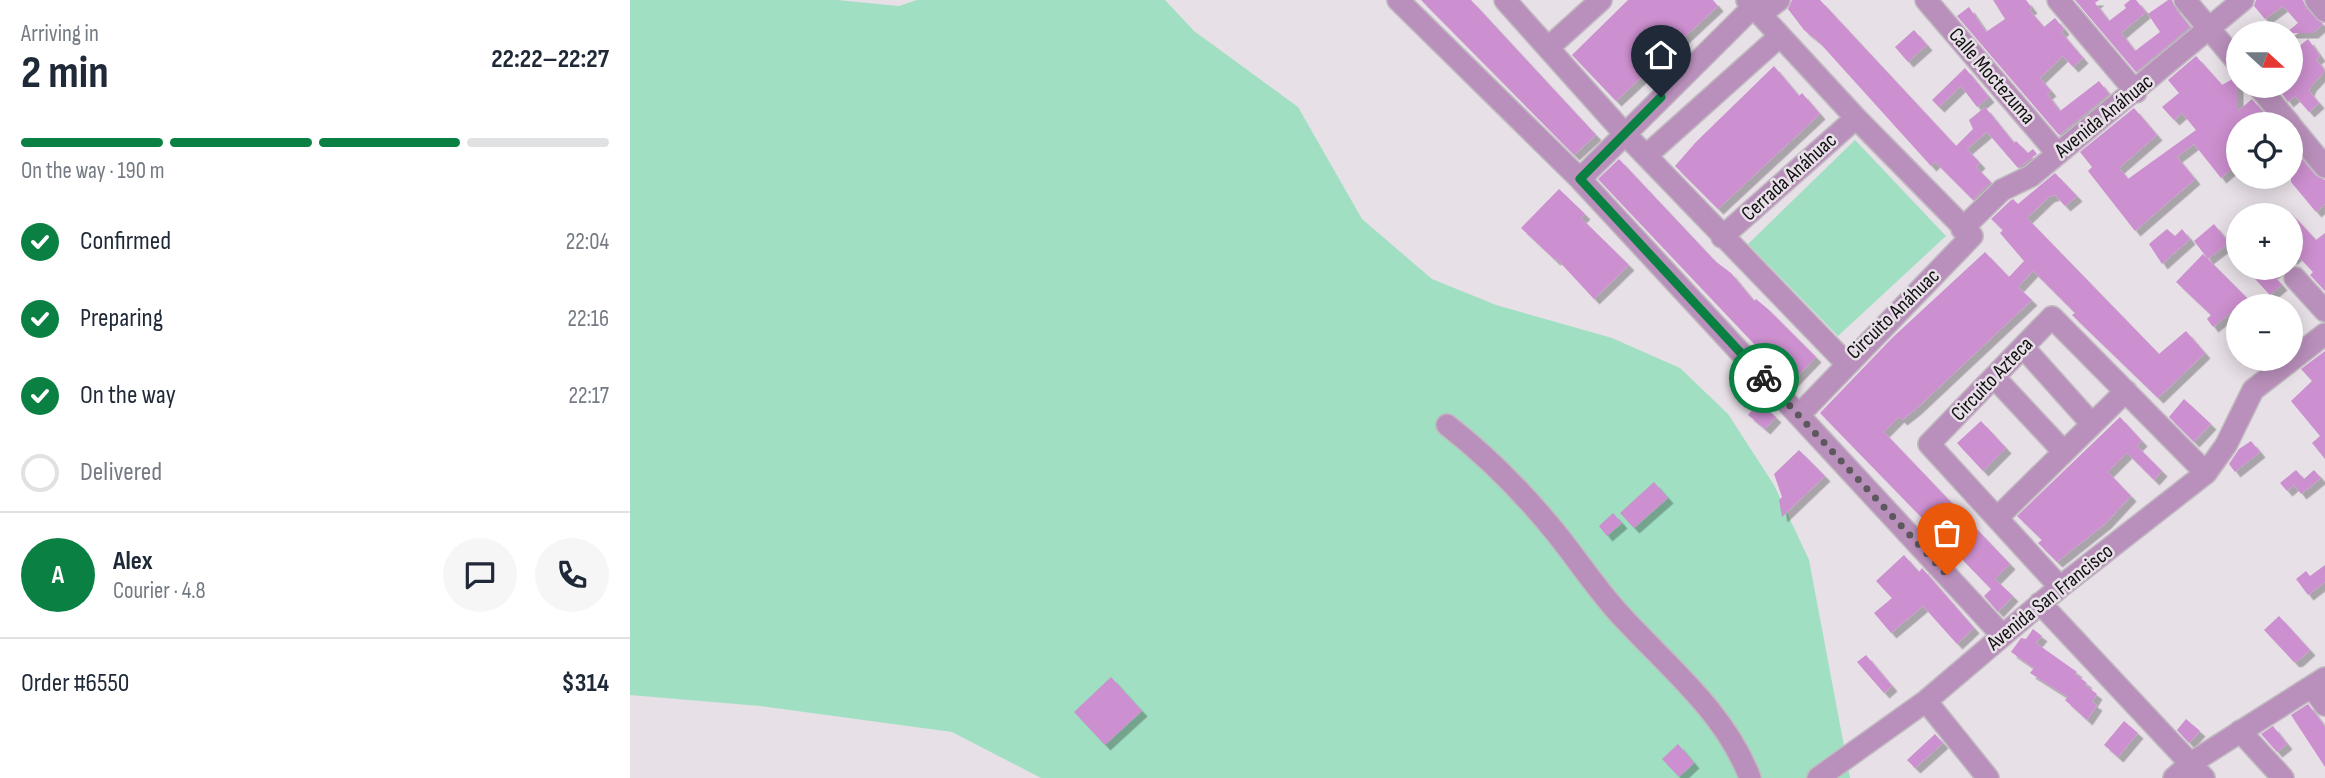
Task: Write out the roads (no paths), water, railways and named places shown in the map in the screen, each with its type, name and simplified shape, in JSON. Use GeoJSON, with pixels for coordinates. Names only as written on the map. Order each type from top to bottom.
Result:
{"type":"FeatureCollection","features":[{"type":"Feature","properties":{"kind":"street"},"geometry":{"type":"LineString","coordinates":[[1398,0],[1580,179],[2002,635]]}},
{"type":"Feature","properties":{"kind":"street","name":"Circuito Anáhuac"},"geometry":{"type":"LineString","coordinates":[[1505,0],[1624,133],[1847,364],[1972,236],[1962,229]]}},
{"type":"Feature","properties":{"kind":"street"},"geometry":{"type":"LineString","coordinates":[[1549,47],[1601,0]]}},
{"type":"Feature","properties":{"kind":"street"},"geometry":{"type":"LineString","coordinates":[[1580,179],[1753,7],[1779,0]]}},
{"type":"Feature","properties":{"kind":"street","name":"Calle Moctezuma"},"geometry":{"type":"LineString","coordinates":[[1926,0],[2057,153]]}},
{"type":"Feature","properties":{"kind":"street"},"geometry":{"type":"LineString","coordinates":[[2058,0],[2136,92]]}},
{"type":"Feature","properties":{"kind":"street"},"geometry":{"type":"LineString","coordinates":[[2185,0],[2226,48]]}},
{"type":"Feature","properties":{"kind":"street","name":"Avenida Anáhuac"},"geometry":{"type":"LineString","coordinates":[[1962,229],[2002,190],[2031,176],[2136,92],[2243,0]]}},
{"type":"Feature","properties":{"kind":"street"},"geometry":{"type":"LineString","coordinates":[[2316,0],[2325,11]]}},
{"type":"Feature","properties":{"kind":"street"},"geometry":{"type":"LineString","coordinates":[[1753,7],[1962,229]]}},
{"type":"Feature","properties":{"kind":"street"},"geometry":{"type":"LineString","coordinates":[[1647,155],[1780,36]]}},
{"type":"Feature","properties":{"kind":"street"},"geometry":{"type":"LineString","coordinates":[[2268,98],[2279,112]]}},
{"type":"Feature","properties":{"kind":"street","name":"Cerrada Anáhuac"},"geometry":{"type":"LineString","coordinates":[[1723,237],[1856,118]]}},
{"type":"Feature","properties":{"kind":"street"},"geometry":{"type":"LineString","coordinates":[[2303,141],[2325,167]]}},
{"type":"Feature","properties":{"kind":"street"},"geometry":{"type":"LineString","coordinates":[[2297,280],[2325,311]]}},
{"type":"Feature","properties":{"kind":"street","name":"Circuito Azteca"},"geometry":{"type":"LineString","coordinates":[[2060,587],[1929,444],[2052,317],[2206,472]]}},
{"type":"Feature","properties":{"kind":"street","name":"Avenida San Francisco"},"geometry":{"type":"LineString","coordinates":[[1818,778],[1926,701],[2040,603],[2206,472],[2226,445],[2253,390],[2325,334]]}},
{"type":"Feature","properties":{"kind":"street"},"geometry":{"type":"LineString","coordinates":[[2023,347],[2092,424]]}},
{"type":"Feature","properties":{"kind":"street"},"geometry":{"type":"LineString","coordinates":[[1799,415],[1847,364]]}},
{"type":"Feature","properties":{"kind":"street"},"geometry":{"type":"LineString","coordinates":[[1994,377],[2064,452]]}},
{"type":"Feature","properties":{"kind":"street"},"geometry":{"type":"LineString","coordinates":[[1997,518],[2126,391]]}},
{"type":"Feature","properties":{"kind":"street"},"geometry":{"type":"LineString","coordinates":[[1447,425],[1503,472],[1554,531],[1614,609],[1699,698],[1743,759],[1750,778]]}},
{"type":"Feature","properties":{"kind":"street"},"geometry":{"type":"LineString","coordinates":[[2040,603],[2197,771]]}},
{"type":"Feature","properties":{"kind":"street"},"geometry":{"type":"LineString","coordinates":[[2174,778],[2197,771],[2241,731],[2318,682],[2325,705]]}},
{"type":"Feature","properties":{"kind":"street"},"geometry":{"type":"LineString","coordinates":[[1926,701],[1988,778]]}},
{"type":"Feature","properties":{"kind":"street"},"geometry":{"type":"LineString","coordinates":[[2241,731],[2283,778]]}}]}
